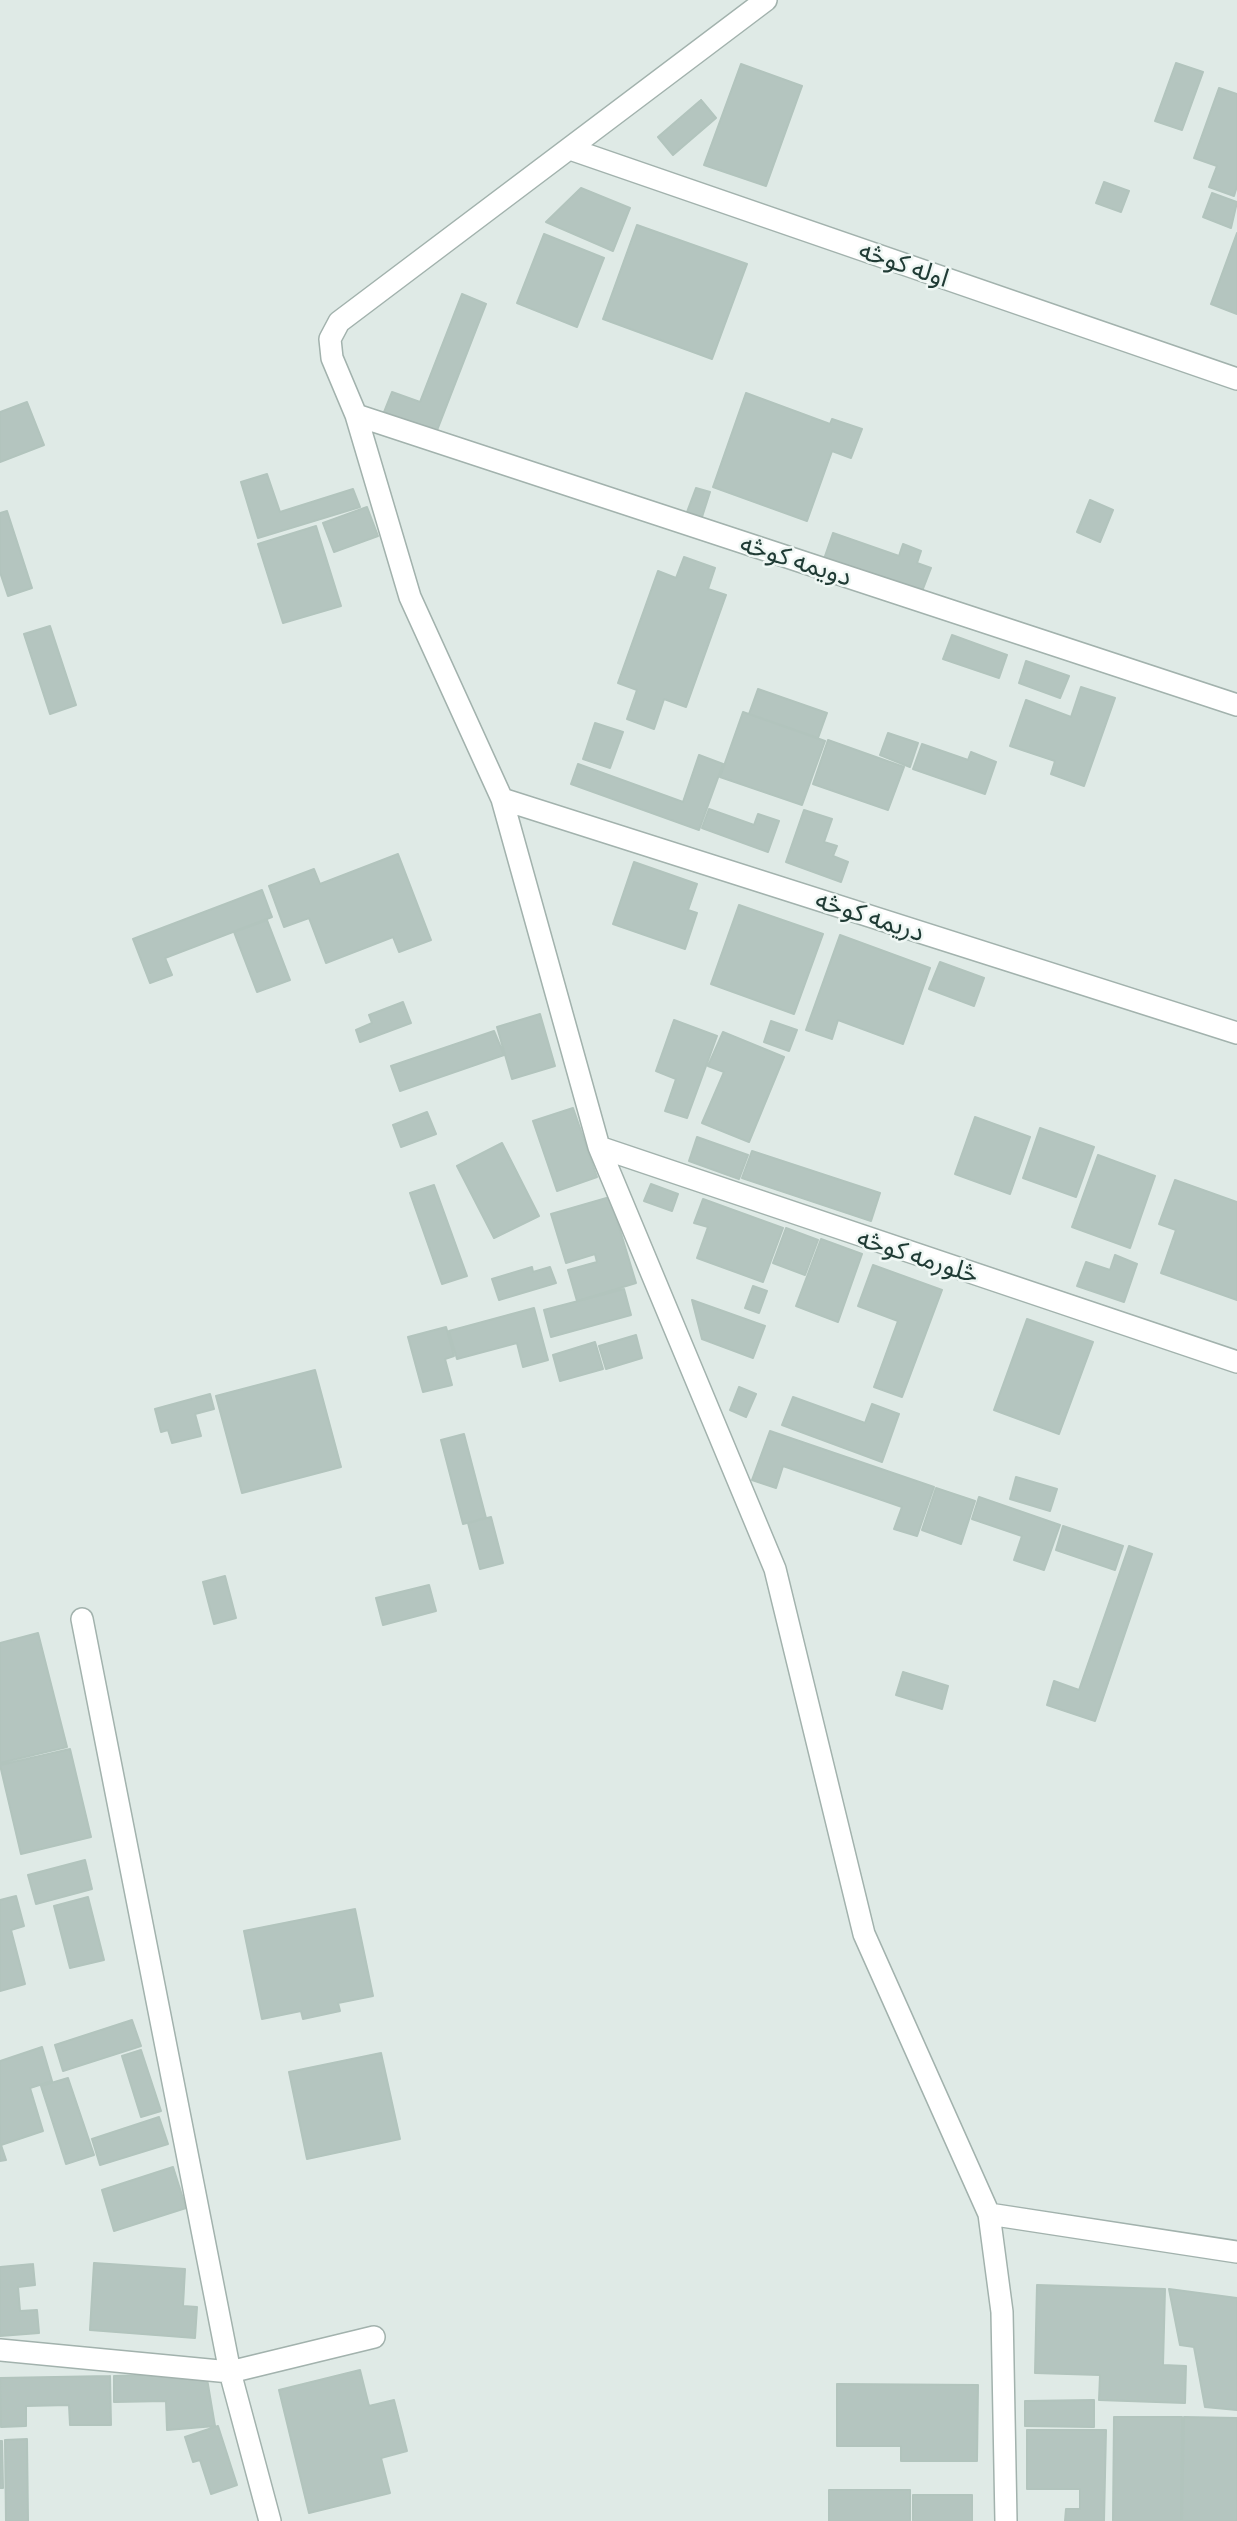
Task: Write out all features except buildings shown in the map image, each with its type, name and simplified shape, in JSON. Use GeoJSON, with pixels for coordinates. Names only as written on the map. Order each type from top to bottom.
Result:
{"type":"FeatureCollection","features":[{"type":"Feature","properties":{"kind":"street"},"geometry":{"type":"LineString","coordinates":[[766,0],[339,322],[330,339],[332,358],[356,415],[410,597],[502,799],[599,1147],[775,1569],[864,1934],[989,2214],[1002,2312],[1006,2521]]}},
{"type":"Feature","properties":{"kind":"street","name":"اوله کوڅه"},"geometry":{"type":"LineString","coordinates":[[570,149],[1237,379]]}},
{"type":"Feature","properties":{"kind":"street","name":"دویمه کوڅه"},"geometry":{"type":"LineString","coordinates":[[356,415],[1237,705]]}},
{"type":"Feature","properties":{"kind":"street","name":"دریمه کوڅه"},"geometry":{"type":"LineString","coordinates":[[502,799],[1237,1033]]}},
{"type":"Feature","properties":{"kind":"street","name":"څلورمه کوڅه"},"geometry":{"type":"LineString","coordinates":[[599,1147],[1237,1362]]}},
{"type":"Feature","properties":{"kind":"street"},"geometry":{"type":"LineString","coordinates":[[82,1619],[230,2372],[270,2521]]}},
{"type":"Feature","properties":{"kind":"street"},"geometry":{"type":"LineString","coordinates":[[989,2214],[1237,2252]]}},
{"type":"Feature","properties":{"kind":"street"},"geometry":{"type":"LineString","coordinates":[[0,2350],[230,2372],[374,2337]]}}]}
